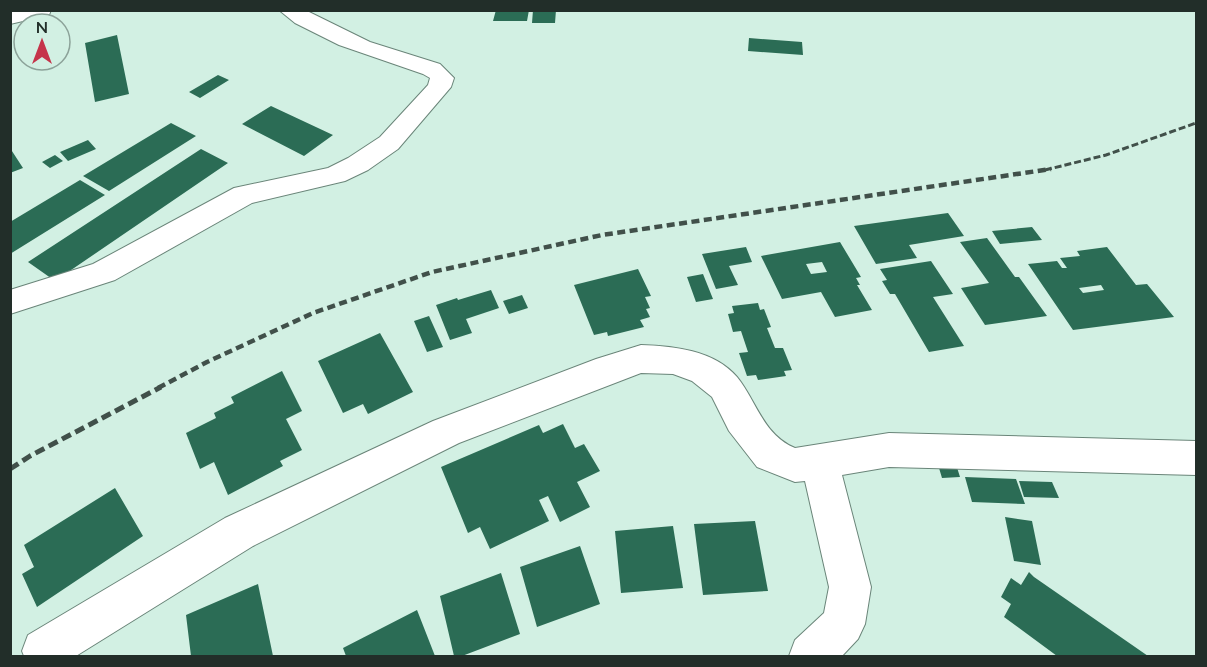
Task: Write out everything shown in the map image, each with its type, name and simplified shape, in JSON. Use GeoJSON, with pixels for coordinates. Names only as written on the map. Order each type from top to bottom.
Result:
{"type":"FeatureCollection","features":[{"type":"Feature","properties":{"kind":"street"},"geometry":{"type":"LineString","coordinates":[[10,18],[40,10]]}},
{"type":"Feature","properties":{"kind":"street"},"geometry":{"type":"LineString","coordinates":[[10,302],[104,272],[133,258],[172,232],[244,195],[335,175],[358,164],[389,143],[440,87],[442,78],[435,70],[380,53],[309,23],[289,10]]}},
{"type":"Feature","properties":{"kind":"street"},"geometry":{"type":"LineString","coordinates":[[44,651],[239,532],[446,432],[608,369],[641,359],[674,360],[704,371],[724,387],[742,420],[770,455],[795,465],[889,450],[1197,458]]}},
{"type":"Feature","properties":{"kind":"street"},"geometry":{"type":"LineString","coordinates":[[811,657],[843,624],[850,587],[819,460]]}},
{"type":"Feature","properties":{"kind":"building"},"geometry":{"type":"Polygon","coordinates":[[[496,10],[529,10],[527,21],[493,21],[496,10]]]}},
{"type":"Feature","properties":{"kind":"building"},"geometry":{"type":"Polygon","coordinates":[[[533,10],[556,10],[555,23],[532,23],[533,10]]]}},
{"type":"Feature","properties":{"kind":"building"},"geometry":{"type":"Polygon","coordinates":[[[117,35],[129,94],[95,102],[85,43],[117,35]]]}},
{"type":"Feature","properties":{"kind":"building"},"geometry":{"type":"Polygon","coordinates":[[[749,38],[802,42],[803,55],[748,51],[749,38]]]}},
{"type":"Feature","properties":{"kind":"building"},"geometry":{"type":"Polygon","coordinates":[[[218,75],[229,80],[200,98],[189,92],[218,75]]]}},
{"type":"Feature","properties":{"kind":"building"},"geometry":{"type":"Polygon","coordinates":[[[271,106],[333,135],[304,156],[242,124],[271,106]]]}},
{"type":"Feature","properties":{"kind":"building"},"geometry":{"type":"Polygon","coordinates":[[[171,123],[196,136],[109,191],[83,176],[171,123]]]}},
{"type":"Feature","properties":{"kind":"building"},"geometry":{"type":"Polygon","coordinates":[[[88,140],[96,149],[68,161],[60,152],[88,140]]]}},
{"type":"Feature","properties":{"kind":"building"},"geometry":{"type":"Polygon","coordinates":[[[10,148],[23,168],[10,173],[10,148]]]}},
{"type":"Feature","properties":{"kind":"building"},"geometry":{"type":"Polygon","coordinates":[[[201,149],[228,163],[55,281],[28,262],[201,149]]]}},
{"type":"Feature","properties":{"kind":"building"},"geometry":{"type":"Polygon","coordinates":[[[55,155],[63,161],[50,168],[42,162],[55,155]]]}},
{"type":"Feature","properties":{"kind":"building"},"geometry":{"type":"Polygon","coordinates":[[[80,180],[105,195],[10,254],[10,222],[80,180]]]}},
{"type":"Feature","properties":{"kind":"building"},"geometry":{"type":"Polygon","coordinates":[[[948,213],[964,236],[909,245],[917,258],[876,264],[854,226],[948,213]]]}},
{"type":"Feature","properties":{"kind":"building"},"geometry":{"type":"Polygon","coordinates":[[[1032,227],[1042,240],[1000,244],[992,231],[1032,227]]]}},
{"type":"Feature","properties":{"kind":"building"},"geometry":{"type":"Polygon","coordinates":[[[987,238],[1047,316],[985,325],[961,288],[989,283],[960,242],[987,238]]]}},
{"type":"Feature","properties":{"kind":"building"},"geometry":{"type":"Polygon","coordinates":[[[840,242],[861,277],[856,278],[860,285],[857,285],[872,310],[835,317],[821,292],[782,299],[761,256],[840,242]],[[822,262],[806,264],[811,274],[827,272],[822,262]]]}},
{"type":"Feature","properties":{"kind":"building"},"geometry":{"type":"Polygon","coordinates":[[[746,247],[752,262],[729,266],[738,285],[716,289],[702,254],[746,247]]]}},
{"type":"Feature","properties":{"kind":"building"},"geometry":{"type":"Polygon","coordinates":[[[1107,247],[1136,285],[1147,284],[1174,317],[1073,330],[1028,264],[1057,261],[1062,268],[1067,268],[1060,258],[1080,256],[1077,251],[1107,247]],[[1101,285],[1079,288],[1083,293],[1104,290],[1101,285]]]}},
{"type":"Feature","properties":{"kind":"building"},"geometry":{"type":"Polygon","coordinates":[[[931,261],[953,294],[933,297],[964,346],[929,352],[895,294],[890,294],[882,281],[887,280],[880,269],[931,261]]]}},
{"type":"Feature","properties":{"kind":"building"},"geometry":{"type":"Polygon","coordinates":[[[638,269],[651,296],[645,297],[650,308],[646,309],[650,317],[640,320],[644,327],[608,336],[607,332],[594,335],[574,285],[638,269]]]}},
{"type":"Feature","properties":{"kind":"building"},"geometry":{"type":"Polygon","coordinates":[[[703,274],[713,299],[696,302],[687,277],[703,274]]]}},
{"type":"Feature","properties":{"kind":"building"},"geometry":{"type":"Polygon","coordinates":[[[491,290],[499,308],[466,319],[472,333],[450,340],[436,305],[491,290]]]}},
{"type":"Feature","properties":{"kind":"building"},"geometry":{"type":"Polygon","coordinates":[[[522,295],[528,308],[509,314],[503,301],[522,295]]]}},
{"type":"Feature","properties":{"kind":"building"},"geometry":{"type":"Polygon","coordinates":[[[758,303],[760,310],[764,309],[771,327],[767,328],[775,348],[783,348],[792,370],[784,371],[786,376],[758,380],[756,375],[747,376],[739,353],[748,352],[741,331],[733,332],[728,314],[734,313],[732,306],[758,303]]]}},
{"type":"Feature","properties":{"kind":"building"},"geometry":{"type":"Polygon","coordinates":[[[429,316],[443,347],[427,352],[414,321],[429,316]]]}},
{"type":"Feature","properties":{"kind":"building"},"geometry":{"type":"Polygon","coordinates":[[[380,333],[413,392],[368,414],[363,404],[343,413],[318,361],[380,333]]]}},
{"type":"Feature","properties":{"kind":"building"},"geometry":{"type":"Polygon","coordinates":[[[282,371],[302,411],[286,419],[302,450],[280,461],[283,466],[228,495],[214,462],[200,469],[186,433],[216,418],[214,413],[234,403],[231,397],[282,371]]]}},
{"type":"Feature","properties":{"kind":"building"},"geometry":{"type":"Polygon","coordinates":[[[563,424],[575,448],[584,444],[600,471],[577,482],[590,507],[560,522],[548,496],[539,500],[549,521],[490,549],[480,527],[468,533],[441,467],[539,425],[543,433],[563,424]]]}},
{"type":"Feature","properties":{"kind":"building"},"geometry":{"type":"Polygon","coordinates":[[[936,458],[954,458],[960,477],[942,478],[936,458]]]}},
{"type":"Feature","properties":{"kind":"building"},"geometry":{"type":"Polygon","coordinates":[[[965,477],[1016,479],[1025,504],[972,502],[965,477]]]}},
{"type":"Feature","properties":{"kind":"building"},"geometry":{"type":"Polygon","coordinates":[[[1019,481],[1052,482],[1059,498],[1024,497],[1019,481]]]}},
{"type":"Feature","properties":{"kind":"building"},"geometry":{"type":"Polygon","coordinates":[[[115,488],[143,536],[37,607],[22,574],[34,567],[24,545],[115,488]]]}},
{"type":"Feature","properties":{"kind":"building"},"geometry":{"type":"Polygon","coordinates":[[[1005,517],[1032,521],[1041,565],[1014,561],[1005,517]]]}},
{"type":"Feature","properties":{"kind":"building"},"geometry":{"type":"Polygon","coordinates":[[[755,521],[768,591],[703,595],[694,524],[755,521]]]}},
{"type":"Feature","properties":{"kind":"building"},"geometry":{"type":"Polygon","coordinates":[[[673,526],[683,588],[621,593],[615,531],[673,526]]]}},
{"type":"Feature","properties":{"kind":"building"},"geometry":{"type":"Polygon","coordinates":[[[580,546],[600,604],[537,627],[520,567],[580,546]]]}},
{"type":"Feature","properties":{"kind":"building"},"geometry":{"type":"Polygon","coordinates":[[[1029,572],[1148,656],[1057,656],[1004,617],[1011,604],[1001,597],[1011,578],[1021,585],[1029,572]]]}},
{"type":"Feature","properties":{"kind":"building"},"geometry":{"type":"Polygon","coordinates":[[[501,573],[520,634],[462,656],[454,656],[440,596],[501,573]]]}},
{"type":"Feature","properties":{"kind":"building"},"geometry":{"type":"Polygon","coordinates":[[[258,584],[273,656],[191,656],[186,615],[258,584]]]}},
{"type":"Feature","properties":{"kind":"building"},"geometry":{"type":"Polygon","coordinates":[[[417,610],[435,656],[346,656],[343,648],[417,610]]]}},
{"type":"Feature","properties":{"kind":"railway"},"geometry":{"type":"LineString","coordinates":[[1046,170],[1106,155],[1196,123]]}},
{"type":"Feature","properties":{"kind":"railway"},"geometry":{"type":"LineString","coordinates":[[1046,170],[1051,169]]}},
{"type":"Feature","properties":{"kind":"railway"},"geometry":{"type":"LineString","coordinates":[[158,388],[207,362],[313,313],[432,272],[602,235],[1046,170]]}},
{"type":"Feature","properties":{"kind":"railway"},"geometry":{"type":"LineString","coordinates":[[10,469],[30,456],[161,387]]}}]}
